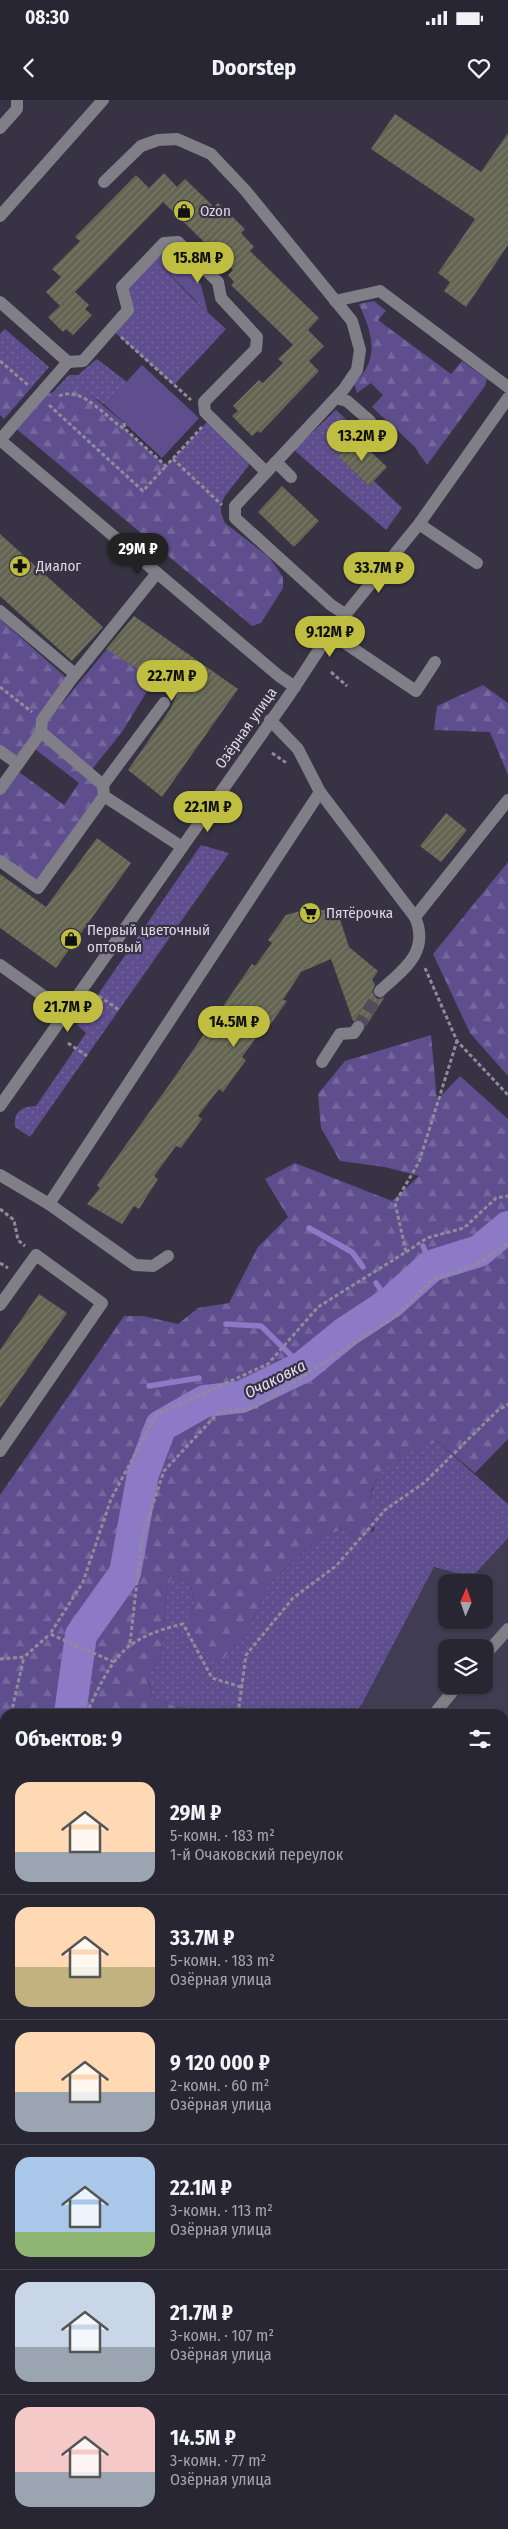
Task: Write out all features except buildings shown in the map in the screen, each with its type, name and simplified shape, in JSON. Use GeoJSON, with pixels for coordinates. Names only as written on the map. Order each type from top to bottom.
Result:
{"type":"FeatureCollection","features":[{"type":"Feature","properties":{"kind":"street"},"geometry":{"type":"LineString","coordinates":[[0,128],[17,108],[17,100]]}},
{"type":"Feature","properties":{"kind":"street"},"geometry":{"type":"LineString","coordinates":[[0,216],[100,101]]}},
{"type":"Feature","properties":{"kind":"street"},"geometry":{"type":"LineString","coordinates":[[104,182],[140,146],[158,140],[177,139],[193,144],[211,154],[245,190],[352,321],[360,350],[356,370],[336,398],[235,506],[235,518],[314,582],[345,614]]}},
{"type":"Feature","properties":{"kind":"street"},"geometry":{"type":"LineString","coordinates":[[0,302],[68,362],[83,361],[128,310],[122,288],[164,243],[178,242],[218,282],[221,298],[257,337],[256,349],[204,402],[208,415],[266,472]]}},
{"type":"Feature","properties":{"kind":"street"},"geometry":{"type":"LineString","coordinates":[[335,301],[380,291],[508,387]]}},
{"type":"Feature","properties":{"kind":"street"},"geometry":{"type":"LineString","coordinates":[[68,362],[0,440],[279,676],[295,687]]}},
{"type":"Feature","properties":{"kind":"street"},"geometry":{"type":"LineString","coordinates":[[336,398],[347,401],[370,421]]}},
{"type":"Feature","properties":{"kind":"street","name":"Озёрная улица"},"geometry":{"type":"LineString","coordinates":[[0,1106],[295,687],[330,633],[419,524],[508,398]]}},
{"type":"Feature","properties":{"kind":"street"},"geometry":{"type":"LineString","coordinates":[[276,462],[291,477]]}},
{"type":"Feature","properties":{"kind":"street"},"geometry":{"type":"LineString","coordinates":[[419,524],[477,563]]}},
{"type":"Feature","properties":{"kind":"street"},"geometry":{"type":"LineString","coordinates":[[0,789],[75,674],[157,573]]}},
{"type":"Feature","properties":{"kind":"street"},"geometry":{"type":"LineString","coordinates":[[0,610],[75,674]]}},
{"type":"Feature","properties":{"kind":"street"},"geometry":{"type":"LineString","coordinates":[[330,633],[416,692],[435,662]]}},
{"type":"Feature","properties":{"kind":"street"},"geometry":{"type":"LineString","coordinates":[[0,861],[38,888],[164,703]]}},
{"type":"Feature","properties":{"kind":"street"},"geometry":{"type":"LineString","coordinates":[[270,720],[298,749],[320,792],[414,917],[420,929],[418,951],[402,971],[380,991]]}},
{"type":"Feature","properties":{"kind":"street"},"geometry":{"type":"LineString","coordinates":[[42,726],[103,790],[182,847]]}},
{"type":"Feature","properties":{"kind":"street"},"geometry":{"type":"LineString","coordinates":[[0,751],[18,764]]}},
{"type":"Feature","properties":{"kind":"street"},"geometry":{"type":"LineString","coordinates":[[49,1204],[320,792]]}},
{"type":"Feature","properties":{"kind":"street"},"geometry":{"type":"LineString","coordinates":[[414,917],[508,800]]}},
{"type":"Feature","properties":{"kind":"street"},"geometry":{"type":"LineString","coordinates":[[0,965],[66,1012]]}},
{"type":"Feature","properties":{"kind":"street"},"geometry":{"type":"LineString","coordinates":[[322,1062],[340,1034],[354,1033],[358,1027]]}},
{"type":"Feature","properties":{"kind":"street"},"geometry":{"type":"LineString","coordinates":[[0,1175],[49,1204],[135,1265],[153,1266],[168,1256]]}},
{"type":"Feature","properties":{"kind":"street"},"geometry":{"type":"LineString","coordinates":[[0,1305],[36,1255],[102,1304],[0,1451]]}},
{"type":"Feature","properties":{"kind":"street"},"geometry":{"type":"LineString","coordinates":[[493,1646],[508,1629]]}},
{"type":"Feature","properties":{"kind":"street"},"geometry":{"type":"LineString","coordinates":[[438,1709],[451,1694]]}},
{"type":"Feature","properties":{"kind":"path"},"geometry":{"type":"LineString","coordinates":[[0,361],[143,491],[173,459],[208,415],[111,329]]}},
{"type":"Feature","properties":{"kind":"path"},"geometry":{"type":"LineString","coordinates":[[50,406],[60,395],[82,397],[125,429],[166,466]]}},
{"type":"Feature","properties":{"kind":"path"},"geometry":{"type":"LineString","coordinates":[[124,423],[125,429]]}},
{"type":"Feature","properties":{"kind":"path"},"geometry":{"type":"LineString","coordinates":[[173,459],[235,518]]}},
{"type":"Feature","properties":{"kind":"path"},"geometry":{"type":"LineString","coordinates":[[332,672],[347,686]]}},
{"type":"Feature","properties":{"kind":"path"},"geometry":{"type":"LineString","coordinates":[[0,687],[42,726]]}},
{"type":"Feature","properties":{"kind":"path"},"geometry":{"type":"LineString","coordinates":[[272,752],[289,765]]}},
{"type":"Feature","properties":{"kind":"path"},"geometry":{"type":"LineString","coordinates":[[418,951],[457,1041],[508,1095]]}},
{"type":"Feature","properties":{"kind":"path"},"geometry":{"type":"LineString","coordinates":[[99,996],[119,1010]]}},
{"type":"Feature","properties":{"kind":"path"},"geometry":{"type":"LineString","coordinates":[[406,1252],[395,1203],[419,1162],[457,1041]]}},
{"type":"Feature","properties":{"kind":"path"},"geometry":{"type":"LineString","coordinates":[[68,1043],[87,1056]]}},
{"type":"Feature","properties":{"kind":"path"},"geometry":{"type":"LineString","coordinates":[[12,1709],[24,1657],[50,1634],[83,1582],[111,1499],[156,1415],[268,1364],[318,1307],[427,1238],[464,1228],[496,1198],[508,1196]]}},
{"type":"Feature","properties":{"kind":"path"},"geometry":{"type":"LineString","coordinates":[[0,1209],[14,1220],[18,1240],[36,1255]]}},
{"type":"Feature","properties":{"kind":"path"},"geometry":{"type":"LineString","coordinates":[[130,1643],[142,1537],[164,1472],[218,1413],[254,1408],[396,1316],[432,1280],[477,1264],[508,1243]]}},
{"type":"Feature","properties":{"kind":"path"},"geometry":{"type":"LineString","coordinates":[[239,1709],[246,1655],[293,1598],[336,1566],[385,1510],[425,1482],[497,1411],[508,1404]]}},
{"type":"Feature","properties":{"kind":"path"},"geometry":{"type":"LineString","coordinates":[[89,1709],[114,1662],[130,1643],[154,1631],[183,1624],[212,1678],[241,1687]]}},
{"type":"Feature","properties":{"kind":"path"},"geometry":{"type":"LineString","coordinates":[[50,1634],[114,1662]]}},
{"type":"Feature","properties":{"kind":"path"},"geometry":{"type":"LineString","coordinates":[[0,1658],[24,1657]]}},
{"type":"Feature","properties":{"kind":"shaded area"},"geometry":{"type":"Polygon","coordinates":[[[508,1538],[508,1709],[358,1709],[434,1567],[461,1574],[438,1574],[438,1629],[493,1629],[493,1574],[475,1574],[508,1538]]]}},
{"type":"Feature","properties":{"kind":"green space"},"geometry":{"type":"Polygon","coordinates":[[[159,248],[177,256],[201,285],[208,313],[152,256],[159,248]]]}},
{"type":"Feature","properties":{"kind":"green space"},"geometry":{"type":"Polygon","coordinates":[[[152,256],[191,297],[226,329],[174,385],[111,329],[128,310],[122,287],[152,256]]]}},
{"type":"Feature","properties":{"kind":"green space"},"geometry":{"type":"Polygon","coordinates":[[[374,301],[386,311],[378,320],[451,374],[462,361],[487,379],[485,386],[427,465],[415,447],[372,407],[383,395],[371,383],[357,393],[354,383],[368,365],[372,346],[368,325],[359,304],[374,301]]]}},
{"type":"Feature","properties":{"kind":"green space"},"geometry":{"type":"Polygon","coordinates":[[[5,329],[49,367],[31,388],[0,361],[0,334],[5,329]]]}},
{"type":"Feature","properties":{"kind":"green space"},"geometry":{"type":"Polygon","coordinates":[[[97,359],[127,382],[105,405],[85,391],[53,392],[69,375],[78,375],[97,359]]]}},
{"type":"Feature","properties":{"kind":"green space"},"geometry":{"type":"Polygon","coordinates":[[[0,361],[31,388],[4,419],[0,415],[0,361]]]}},
{"type":"Feature","properties":{"kind":"green space"},"geometry":{"type":"Polygon","coordinates":[[[142,365],[199,418],[162,458],[105,405],[142,365]]]}},
{"type":"Feature","properties":{"kind":"green space"},"geometry":{"type":"Polygon","coordinates":[[[61,390],[86,391],[124,423],[125,429],[166,466],[173,459],[221,504],[221,513],[225,523],[269,557],[283,577],[283,588],[261,623],[252,626],[13,426],[39,396],[61,390]]]}},
{"type":"Feature","properties":{"kind":"green space"},"geometry":{"type":"Polygon","coordinates":[[[336,410],[348,421],[333,438],[345,449],[338,456],[369,486],[374,481],[402,508],[386,530],[294,450],[336,410]]]}},
{"type":"Feature","properties":{"kind":"green space"},"geometry":{"type":"Polygon","coordinates":[[[207,422],[247,460],[249,465],[221,504],[173,459],[207,422]]]}},
{"type":"Feature","properties":{"kind":"green space"},"geometry":{"type":"Polygon","coordinates":[[[0,619],[70,681],[55,712],[107,649],[154,680],[122,732],[89,773],[104,796],[38,888],[0,861],[0,789],[15,769],[64,805],[79,783],[31,746],[18,764],[0,750],[0,619]]]}},
{"type":"Feature","properties":{"kind":"green space"},"geometry":{"type":"Polygon","coordinates":[[[483,685],[508,703],[508,775],[490,732],[434,730],[437,706],[483,685]]]}},
{"type":"Feature","properties":{"kind":"green space"},"geometry":{"type":"Polygon","coordinates":[[[201,845],[229,853],[30,1137],[15,1127],[15,1117],[23,1109],[36,1106],[86,1033],[77,1025],[201,845]]]}},
{"type":"Feature","properties":{"kind":"green space"},"geometry":{"type":"Polygon","coordinates":[[[508,862],[508,1076],[470,1033],[433,954],[508,862]]]}},
{"type":"Feature","properties":{"kind":"green space"},"geometry":{"type":"Polygon","coordinates":[[[431,1035],[437,1100],[460,1076],[508,1119],[508,1439],[475,1473],[438,1442],[407,1454],[387,1468],[379,1476],[371,1495],[372,1529],[368,1540],[358,1541],[346,1528],[318,1538],[268,1585],[252,1622],[222,1661],[213,1662],[193,1642],[188,1622],[194,1603],[191,1585],[173,1576],[168,1584],[161,1654],[147,1680],[154,1699],[185,1709],[0,1709],[0,1495],[124,1316],[143,1316],[178,1324],[198,1308],[229,1303],[258,1247],[288,1217],[265,1179],[295,1163],[392,1201],[419,1176],[385,1167],[340,1161],[321,1128],[318,1094],[345,1061],[431,1035]]]}},
{"type":"Feature","properties":{"kind":"green space"},"geometry":{"type":"Polygon","coordinates":[[[438,1442],[508,1504],[508,1538],[475,1574],[461,1574],[434,1567],[358,1709],[185,1709],[154,1699],[147,1679],[161,1654],[168,1583],[173,1576],[191,1585],[194,1603],[188,1622],[252,1622],[268,1585],[318,1538],[346,1528],[358,1541],[374,1531],[371,1497],[375,1482],[388,1466],[407,1453],[438,1442]]]}},
{"type":"Feature","properties":{"kind":"waterway","name":"Очаковка"},"geometry":{"type":"LineString","coordinates":[[71,1709],[81,1635],[125,1573],[143,1474],[161,1426],[205,1401],[241,1397],[303,1367],[346,1332],[390,1303],[431,1266],[479,1251],[508,1227]]}},
{"type":"Feature","properties":{"kind":"waterway"},"geometry":{"type":"LineString","coordinates":[[309,1228],[352,1252],[363,1267]]}},
{"type":"Feature","properties":{"kind":"waterway"},"geometry":{"type":"LineString","coordinates":[[423,1246],[431,1266]]}},
{"type":"Feature","properties":{"kind":"waterway"},"geometry":{"type":"LineString","coordinates":[[376,1283],[390,1303]]}},
{"type":"Feature","properties":{"kind":"waterway"},"geometry":{"type":"LineString","coordinates":[[226,1324],[261,1326],[303,1367]]}},
{"type":"Feature","properties":{"kind":"waterway"},"geometry":{"type":"LineString","coordinates":[[149,1386],[199,1378]]}},
{"type":"Feature","properties":{"kind":"waterway","name":"Очаковка"},"geometry":{"type":"LineString","coordinates":[[72,1704],[74,1709]]}},
{"type":"Feature","properties":{"kind":"tunnel"},"geometry":{"type":"LineString","coordinates":[[358,1027],[380,991]]}},
{"type":"Feature","properties":{"kind":"place","name":"Ozon"},"geometry":{"type":"Point","coordinates":[184,211]}},
{"type":"Feature","properties":{"kind":"place","name":"Диалог"},"geometry":{"type":"Point","coordinates":[20,566]}},
{"type":"Feature","properties":{"kind":"place","name":"Пятёрочка"},"geometry":{"type":"Point","coordinates":[310,913]}},
{"type":"Feature","properties":{"kind":"place","name":"Первый цветочный оптовый"},"geometry":{"type":"Point","coordinates":[71,939]}}]}
